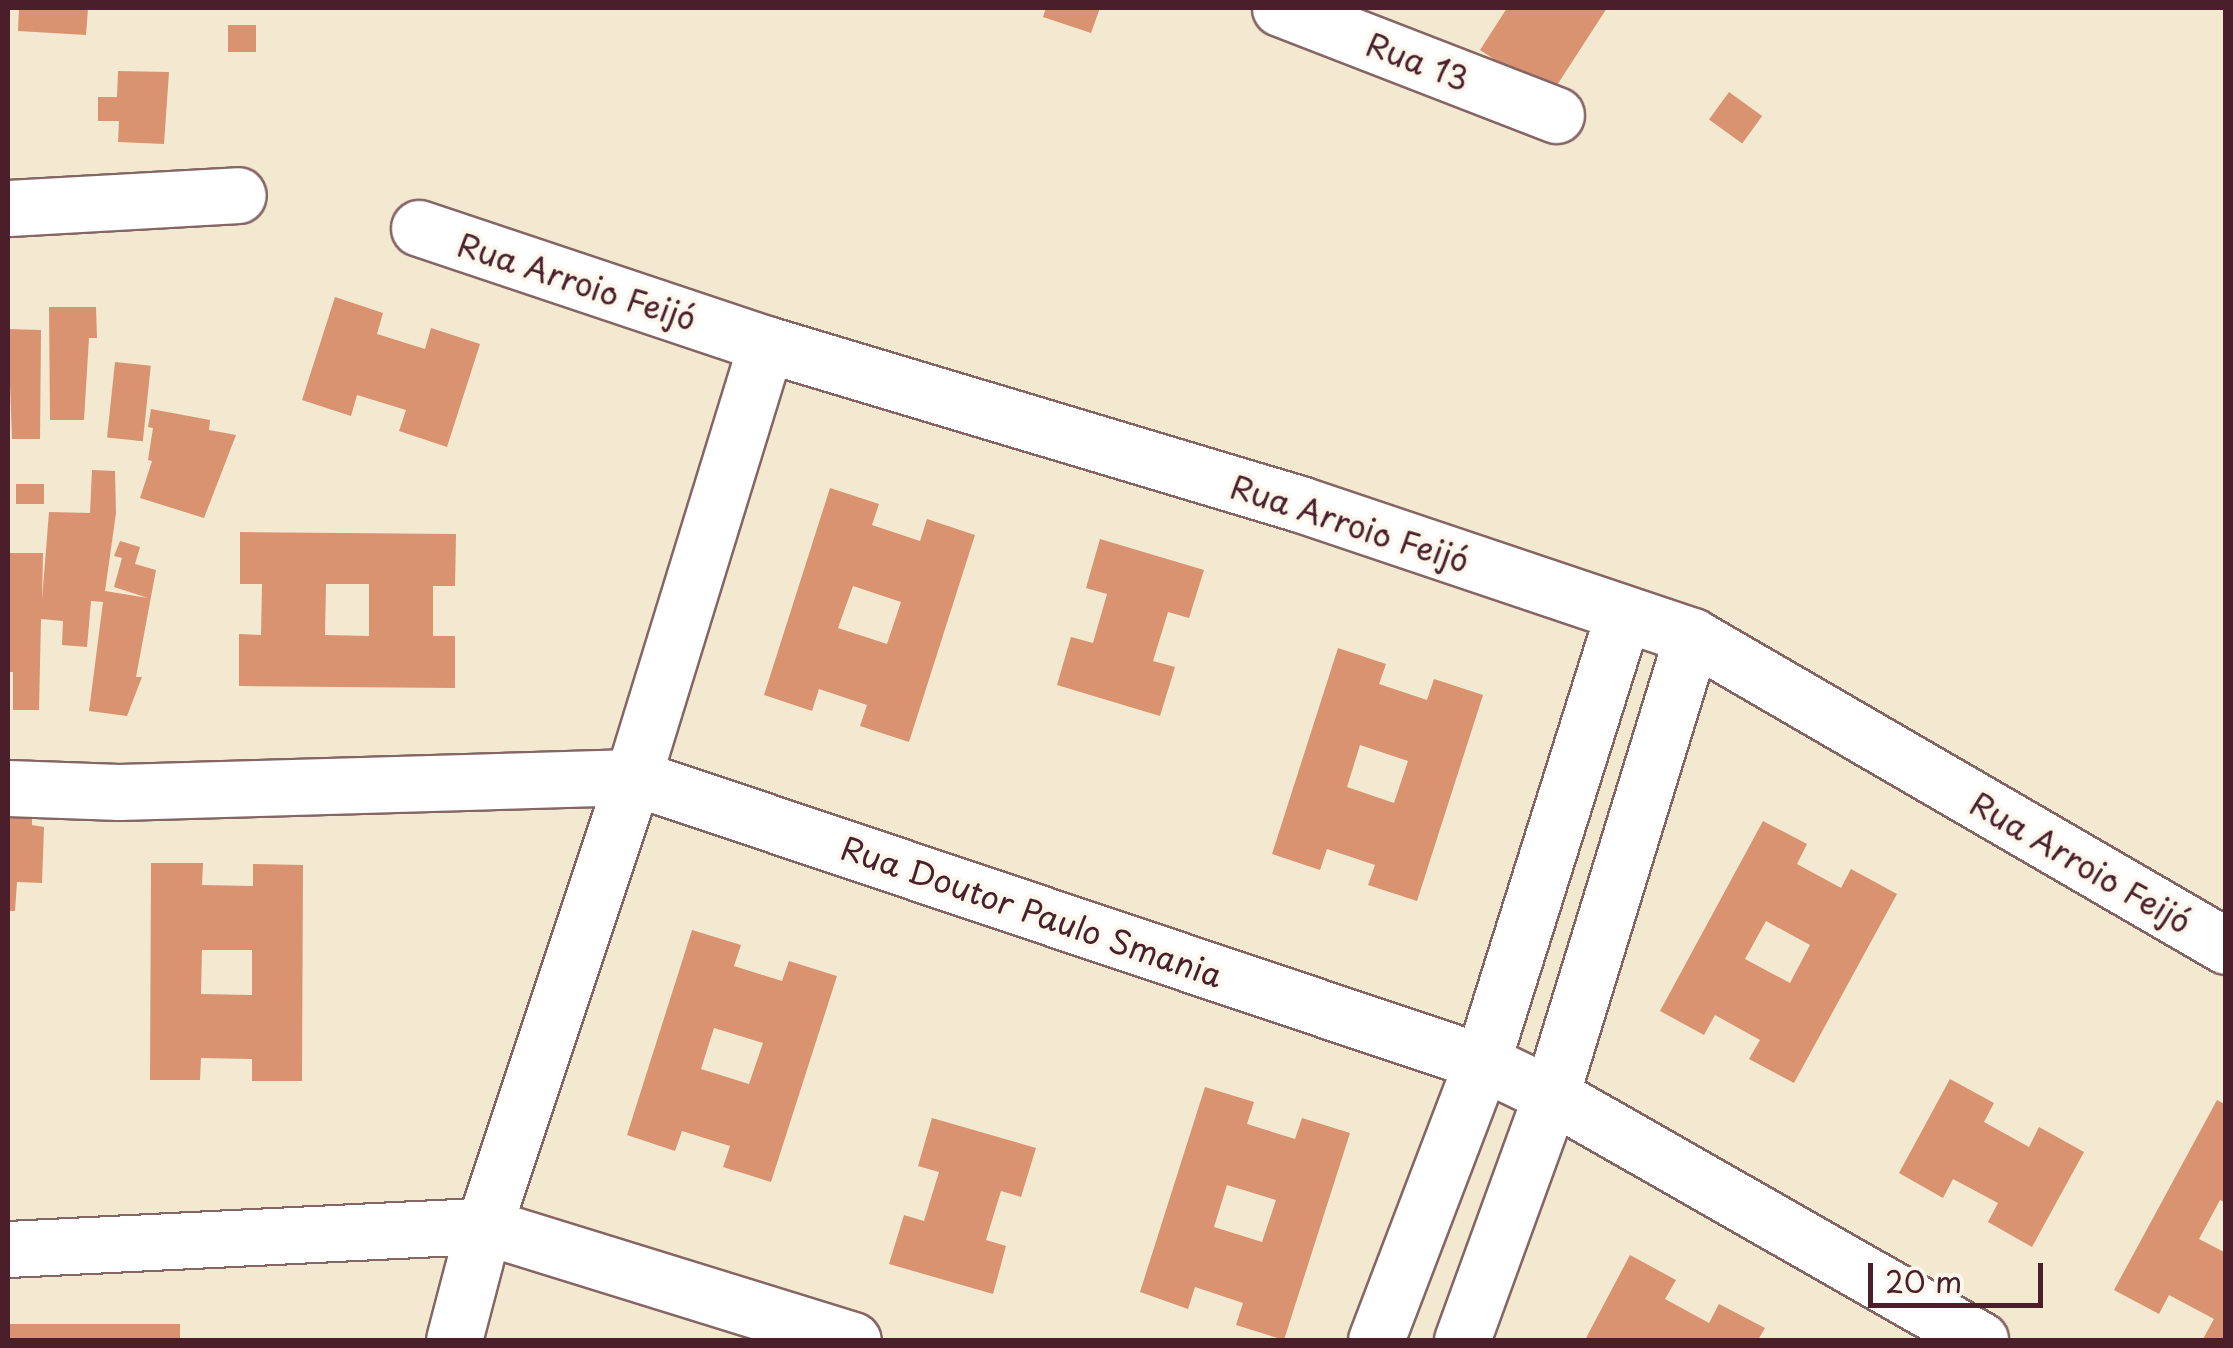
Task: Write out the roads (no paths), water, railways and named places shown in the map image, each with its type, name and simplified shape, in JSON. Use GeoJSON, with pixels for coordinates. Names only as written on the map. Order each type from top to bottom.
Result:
{"type":"FeatureCollection","features":[{"type":"Feature","properties":{"kind":"street","name":"Rua 13"},"geometry":{"type":"LineString","coordinates":[[1280,8],[1556,115]]}},
{"type":"Feature","properties":{"kind":"street"},"geometry":{"type":"LineString","coordinates":[[8,208],[238,195]]}},
{"type":"Feature","properties":{"kind":"street","name":"Rua Arroio Feijó"},"geometry":{"type":"LineString","coordinates":[[419,228],[766,344],[1300,504],[1692,636],[2226,946]]}},
{"type":"Feature","properties":{"kind":"street"},"geometry":{"type":"LineString","coordinates":[[454,1340],[484,1226],[632,777],[766,344]]}},
{"type":"Feature","properties":{"kind":"street"},"geometry":{"type":"LineString","coordinates":[[1376,1340],[1482,1062],[1623,615]]}},
{"type":"Feature","properties":{"kind":"street"},"geometry":{"type":"LineString","coordinates":[[1462,1340],[1551,1095],[1692,636]]}},
{"type":"Feature","properties":{"kind":"street","name":"Rua Doutor Paulo Smania"},"geometry":{"type":"LineString","coordinates":[[8,788],[119,792],[632,777],[1482,1062],[1551,1095],[1980,1340]]}},
{"type":"Feature","properties":{"kind":"street"},"geometry":{"type":"LineString","coordinates":[[8,1249],[484,1226],[853,1340]]}}]}
